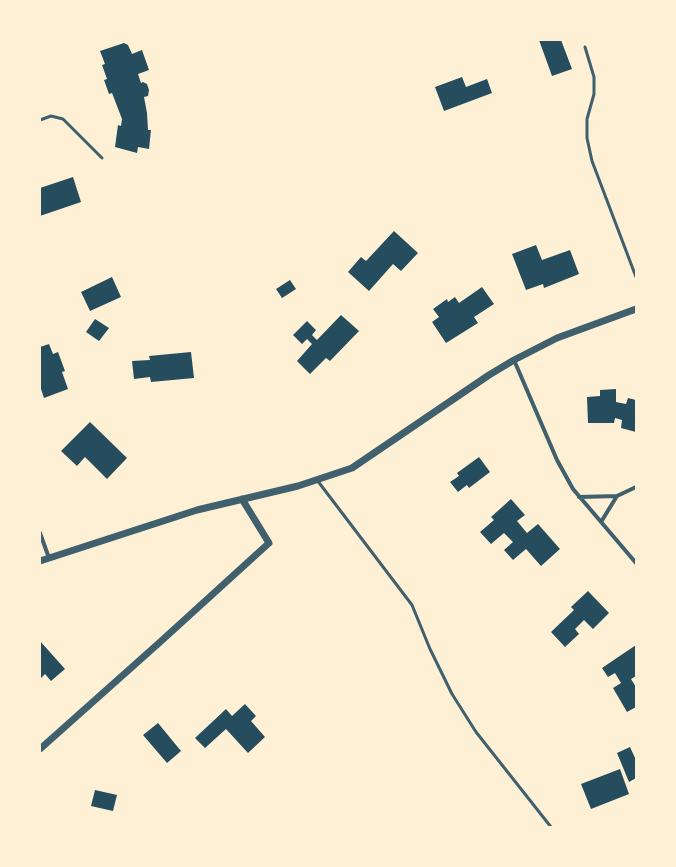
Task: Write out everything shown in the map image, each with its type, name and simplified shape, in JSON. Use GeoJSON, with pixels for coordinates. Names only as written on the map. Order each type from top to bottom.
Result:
{"type":"FeatureCollection","features":[{"type":"Feature","properties":{"kind":"street"},"geometry":{"type":"LineString","coordinates":[[40,561],[197,510],[317,480],[352,468],[489,375],[514,360],[557,338],[636,309]]}},
{"type":"Feature","properties":{"kind":"street"},"geometry":{"type":"LineString","coordinates":[[514,360],[557,460],[573,490],[636,563]]}},
{"type":"Feature","properties":{"kind":"street"},"geometry":{"type":"LineString","coordinates":[[580,497],[617,496],[636,487]]}},
{"type":"Feature","properties":{"kind":"street"},"geometry":{"type":"LineString","coordinates":[[601,522],[617,496]]}},
{"type":"Feature","properties":{"kind":"street"},"geometry":{"type":"LineString","coordinates":[[40,749],[269,543],[242,499]]}},
{"type":"Feature","properties":{"kind":"street"},"geometry":{"type":"LineString","coordinates":[[40,533],[49,558]]}},
{"type":"Feature","properties":{"kind":"lane"},"geometry":{"type":"LineString","coordinates":[[585,47],[594,77],[594,94],[587,119],[588,146],[592,161],[636,277]]}},
{"type":"Feature","properties":{"kind":"lane"},"geometry":{"type":"LineString","coordinates":[[40,120],[50,116],[63,119],[102,158]]}},
{"type":"Feature","properties":{"kind":"lane"},"geometry":{"type":"LineString","coordinates":[[317,480],[412,606],[452,694],[476,732],[551,827]]}},
{"type":"Feature","properties":{"kind":"building"},"geometry":{"type":"Polygon","coordinates":[[[539,40],[561,40],[572,69],[552,76],[539,40]]]}},
{"type":"Feature","properties":{"kind":"building"},"geometry":{"type":"Polygon","coordinates":[[[124,43],[128,45],[132,54],[142,50],[149,70],[138,74],[141,83],[143,82],[147,84],[149,90],[148,96],[144,97],[148,130],[151,130],[149,149],[138,147],[137,153],[115,147],[118,125],[121,126],[122,119],[112,93],[109,94],[104,80],[107,79],[102,65],[105,64],[100,51],[124,43]]]}},
{"type":"Feature","properties":{"kind":"building"},"geometry":{"type":"Polygon","coordinates":[[[462,77],[466,87],[487,79],[492,93],[444,111],[435,87],[462,77]]]}},
{"type":"Feature","properties":{"kind":"building"},"geometry":{"type":"Polygon","coordinates":[[[73,177],[81,202],[40,216],[40,188],[73,177]]]}},
{"type":"Feature","properties":{"kind":"building"},"geometry":{"type":"Polygon","coordinates":[[[394,231],[418,253],[401,271],[393,264],[369,291],[348,272],[361,257],[366,261],[394,231]]]}},
{"type":"Feature","properties":{"kind":"building"},"geometry":{"type":"Polygon","coordinates":[[[536,245],[542,260],[570,250],[579,274],[544,288],[543,284],[526,290],[512,254],[536,245]]]}},
{"type":"Feature","properties":{"kind":"building"},"geometry":{"type":"Polygon","coordinates":[[[112,277],[121,297],[90,311],[81,292],[112,277]]]}},
{"type":"Feature","properties":{"kind":"building"},"geometry":{"type":"Polygon","coordinates":[[[290,280],[296,289],[282,298],[276,289],[290,280]]]}},
{"type":"Feature","properties":{"kind":"building"},"geometry":{"type":"Polygon","coordinates":[[[482,287],[494,304],[474,317],[478,323],[446,343],[432,322],[439,317],[433,309],[447,299],[448,302],[455,297],[459,303],[482,287]]]}},
{"type":"Feature","properties":{"kind":"building"},"geometry":{"type":"Polygon","coordinates":[[[341,315],[359,331],[330,361],[326,358],[310,374],[297,361],[312,344],[307,339],[302,344],[293,335],[307,321],[316,330],[312,335],[317,340],[341,315]]]}},
{"type":"Feature","properties":{"kind":"building"},"geometry":{"type":"Polygon","coordinates":[[[95,319],[109,328],[99,341],[86,332],[95,319]]]}},
{"type":"Feature","properties":{"kind":"building"},"geometry":{"type":"Polygon","coordinates":[[[49,344],[53,354],[58,352],[65,371],[62,372],[68,389],[44,398],[40,386],[40,347],[49,344]]]}},
{"type":"Feature","properties":{"kind":"building"},"geometry":{"type":"Polygon","coordinates":[[[191,352],[194,378],[151,382],[150,377],[134,379],[132,361],[150,360],[149,356],[191,352]]]}},
{"type":"Feature","properties":{"kind":"building"},"geometry":{"type":"Polygon","coordinates":[[[616,389],[616,402],[626,404],[628,398],[636,400],[636,432],[621,428],[622,420],[615,418],[614,423],[588,423],[587,397],[600,396],[600,390],[616,389]]]}},
{"type":"Feature","properties":{"kind":"building"},"geometry":{"type":"Polygon","coordinates":[[[90,422],[127,458],[107,479],[85,457],[77,466],[61,451],[90,422]]]}},
{"type":"Feature","properties":{"kind":"building"},"geometry":{"type":"Polygon","coordinates":[[[479,457],[490,472],[469,488],[467,485],[458,492],[450,482],[459,476],[457,473],[479,457]]]}},
{"type":"Feature","properties":{"kind":"building"},"geometry":{"type":"Polygon","coordinates":[[[511,499],[525,515],[517,521],[527,533],[538,524],[560,549],[541,566],[526,549],[513,560],[504,550],[513,542],[504,533],[491,544],[480,532],[494,520],[491,517],[511,499]]]}},
{"type":"Feature","properties":{"kind":"building"},"geometry":{"type":"Polygon","coordinates":[[[588,591],[609,613],[593,629],[584,620],[575,629],[579,634],[565,647],[551,632],[574,610],[571,607],[588,591]]]}},
{"type":"Feature","properties":{"kind":"building"},"geometry":{"type":"Polygon","coordinates":[[[40,641],[65,669],[51,681],[45,674],[40,679],[40,641]]]}},
{"type":"Feature","properties":{"kind":"building"},"geometry":{"type":"Polygon","coordinates":[[[636,645],[636,676],[631,679],[636,687],[636,707],[627,712],[613,688],[621,683],[615,673],[608,677],[602,668],[636,645]]]}},
{"type":"Feature","properties":{"kind":"building"},"geometry":{"type":"Polygon","coordinates":[[[245,704],[256,716],[251,721],[265,737],[248,753],[226,729],[205,748],[195,738],[226,709],[232,716],[245,704]]]}},
{"type":"Feature","properties":{"kind":"building"},"geometry":{"type":"Polygon","coordinates":[[[158,723],[181,751],[167,763],[143,735],[158,723]]]}},
{"type":"Feature","properties":{"kind":"building"},"geometry":{"type":"Polygon","coordinates":[[[630,747],[636,760],[636,778],[629,782],[617,753],[630,747]]]}},
{"type":"Feature","properties":{"kind":"building"},"geometry":{"type":"Polygon","coordinates":[[[620,769],[629,794],[591,809],[581,784],[620,769]]]}},
{"type":"Feature","properties":{"kind":"building"},"geometry":{"type":"Polygon","coordinates":[[[95,790],[117,795],[113,811],[91,806],[95,790]]]}}]}
